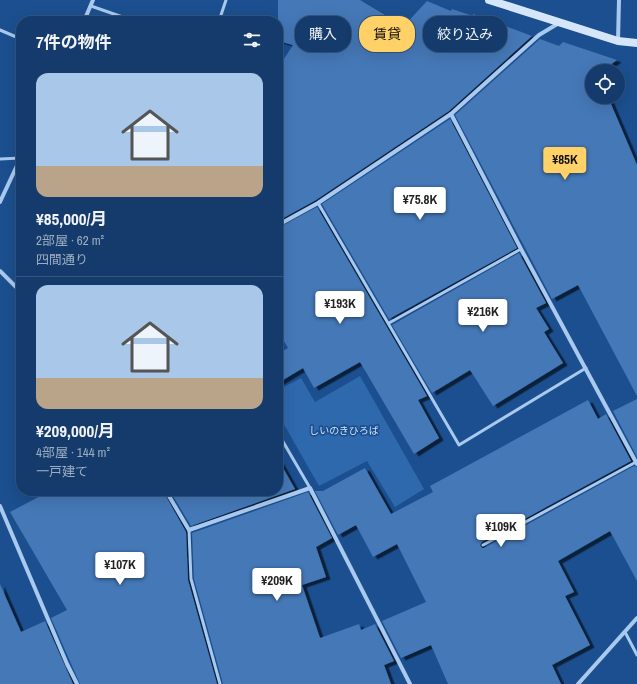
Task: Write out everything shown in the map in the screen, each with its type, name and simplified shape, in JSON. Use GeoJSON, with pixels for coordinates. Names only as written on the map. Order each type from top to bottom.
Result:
{"type":"FeatureCollection","features":[{"type":"Feature","properties":{"kind":"street"},"geometry":{"type":"LineString","coordinates":[[86,16],[93,0]]}},
{"type":"Feature","properties":{"kind":"street"},"geometry":{"type":"LineString","coordinates":[[489,0],[618,41],[637,43]]}},
{"type":"Feature","properties":{"kind":"street"},"geometry":{"type":"LineString","coordinates":[[618,41],[619,0]]}},
{"type":"Feature","properties":{"kind":"street"},"geometry":{"type":"LineString","coordinates":[[283,222],[318,203],[451,114],[539,35],[560,22]]}},
{"type":"Feature","properties":{"kind":"street"},"geometry":{"type":"LineString","coordinates":[[451,114],[521,249],[637,463]]}},
{"type":"Feature","properties":{"kind":"street"},"geometry":{"type":"LineString","coordinates":[[0,202],[16,168]]}},
{"type":"Feature","properties":{"kind":"street"},"geometry":{"type":"LineString","coordinates":[[0,271],[16,287]]}},
{"type":"Feature","properties":{"kind":"street"},"geometry":{"type":"LineString","coordinates":[[169,496],[189,530],[310,488],[410,684]]}},
{"type":"Feature","properties":{"kind":"street"},"geometry":{"type":"LineString","coordinates":[[0,506],[67,664],[77,684]]}},
{"type":"Feature","properties":{"kind":"street"},"geometry":{"type":"LineString","coordinates":[[578,684],[637,618]]}},
{"type":"Feature","properties":{"kind":"lane"},"geometry":{"type":"LineString","coordinates":[[221,16],[226,0]]}},
{"type":"Feature","properties":{"kind":"lane"},"geometry":{"type":"LineString","coordinates":[[91,6],[120,16]]}},
{"type":"Feature","properties":{"kind":"lane"},"geometry":{"type":"LineString","coordinates":[[0,30],[16,38]]}},
{"type":"Feature","properties":{"kind":"lane"},"geometry":{"type":"LineString","coordinates":[[0,159],[16,158]]}},
{"type":"Feature","properties":{"kind":"lane"},"geometry":{"type":"LineString","coordinates":[[318,203],[459,445],[586,368]]}},
{"type":"Feature","properties":{"kind":"lane"},"geometry":{"type":"LineString","coordinates":[[388,323],[521,249]]}},
{"type":"Feature","properties":{"kind":"lane"},"geometry":{"type":"LineString","coordinates":[[283,442],[310,488]]}},
{"type":"Feature","properties":{"kind":"lane"},"geometry":{"type":"LineString","coordinates":[[483,545],[637,463]]}},
{"type":"Feature","properties":{"kind":"lane"},"geometry":{"type":"LineString","coordinates":[[189,530],[191,579],[220,684]]}},
{"type":"Feature","properties":{"kind":"lane"},"geometry":{"type":"LineString","coordinates":[[625,632],[637,655]]}},
{"type":"Feature","properties":{"kind":"green space","name":"しいのきひろば"},"geometry":{"type":"Polygon","coordinates":[[[360,376],[424,489],[395,507],[367,461],[319,486],[283,423],[283,387],[301,378],[315,402],[360,376]]]}},
{"type":"Feature","properties":{"kind":"building"},"geometry":{"type":"Polygon","coordinates":[[[278,0],[360,0],[387,16],[359,16],[359,52],[415,52],[415,16],[413,16],[427,1],[451,11],[452,9],[473,16],[423,16],[423,52],[507,52],[507,27],[532,36],[449,111],[316,200],[283,218],[283,60],[293,45],[283,42],[283,16],[278,16],[278,0]]]}},
{"type":"Feature","properties":{"kind":"building"},"geometry":{"type":"Polygon","coordinates":[[[540,39],[559,46],[563,42],[617,60],[612,64],[585,64],[585,104],[611,104],[637,165],[637,396],[578,285],[552,299],[455,115],[540,39]]]}},
{"type":"Feature","properties":{"kind":"building"},"geometry":{"type":"Polygon","coordinates":[[[450,119],[517,248],[389,319],[322,204],[450,119]]]}},
{"type":"Feature","properties":{"kind":"building"},"geometry":{"type":"Polygon","coordinates":[[[317,207],[427,396],[418,400],[439,438],[414,454],[360,362],[314,388],[303,368],[283,380],[283,351],[288,348],[283,340],[283,225],[317,207]]]}},
{"type":"Feature","properties":{"kind":"building"},"geometry":{"type":"Polygon","coordinates":[[[519,253],[546,303],[536,308],[549,329],[544,332],[563,363],[493,406],[470,370],[432,393],[392,325],[519,253]]]}},
{"type":"Feature","properties":{"kind":"building"},"geometry":{"type":"Polygon","coordinates":[[[637,399],[637,457],[613,411],[637,399]]]}},
{"type":"Feature","properties":{"kind":"building"},"geometry":{"type":"Polygon","coordinates":[[[588,400],[598,419],[606,414],[631,461],[482,542],[480,545],[484,548],[634,466],[637,467],[637,581],[610,531],[558,561],[574,592],[565,596],[590,645],[552,665],[561,684],[448,684],[431,645],[401,658],[382,621],[426,602],[397,544],[373,557],[356,525],[338,535],[315,491],[323,491],[365,468],[391,514],[433,492],[430,486],[588,400]]]}},
{"type":"Feature","properties":{"kind":"building"},"geometry":{"type":"Polygon","coordinates":[[[283,468],[295,489],[283,493],[283,468]]]}},
{"type":"Feature","properties":{"kind":"building"},"geometry":{"type":"Polygon","coordinates":[[[308,492],[332,538],[316,547],[326,577],[302,585],[320,638],[359,624],[361,630],[375,624],[394,661],[384,665],[391,684],[223,684],[194,579],[192,533],[308,492]]]}},
{"type":"Feature","properties":{"kind":"building"},"geometry":{"type":"Polygon","coordinates":[[[40,496],[166,496],[186,532],[188,580],[217,684],[80,684],[51,618],[67,610],[10,512],[40,496]]]}},
{"type":"Feature","properties":{"kind":"building"},"geometry":{"type":"Polygon","coordinates":[[[173,496],[275,496],[191,526],[173,496]]]}},
{"type":"Feature","properties":{"kind":"building"},"geometry":{"type":"Polygon","coordinates":[[[0,584],[21,632],[45,621],[73,684],[0,684],[0,584]]]}}]}
